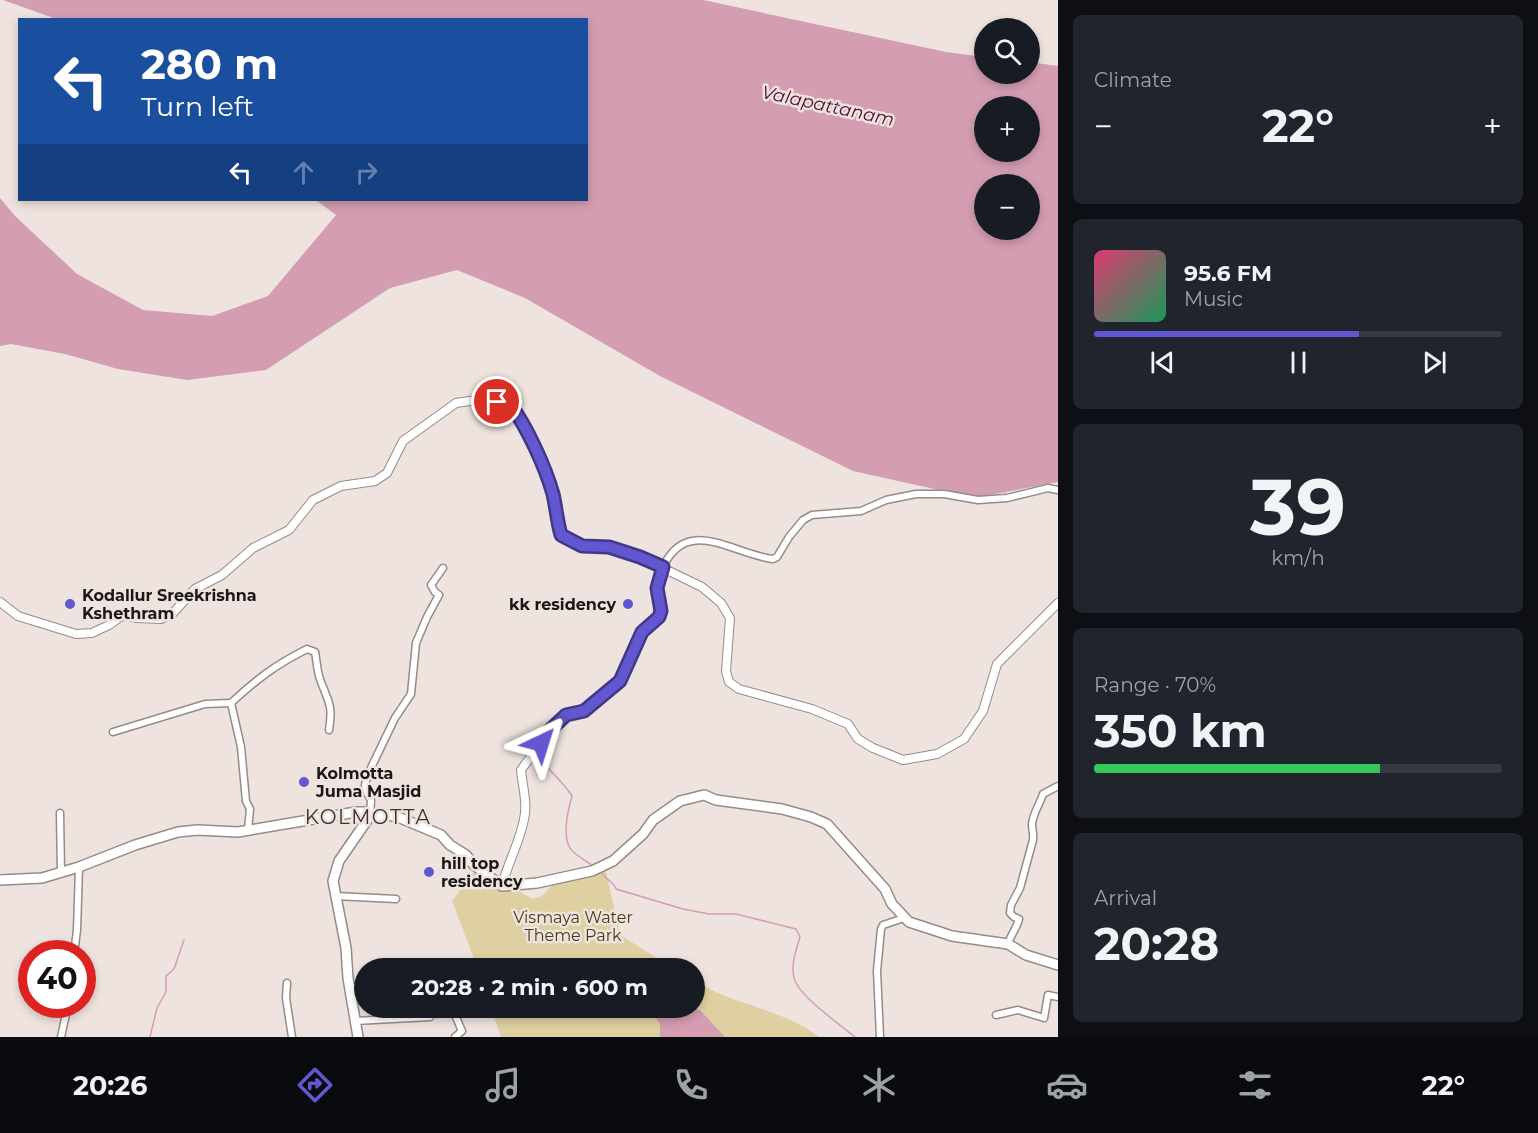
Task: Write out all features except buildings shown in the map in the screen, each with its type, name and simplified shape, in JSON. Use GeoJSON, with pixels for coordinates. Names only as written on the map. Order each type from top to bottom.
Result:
{"type":"FeatureCollection","features":[{"type":"Feature","properties":{"kind":"main road"},"geometry":{"type":"LineString","coordinates":[[0,880],[42,878],[178,832],[248,830],[340,814],[365,812],[370,816],[398,817],[441,835],[502,886],[537,883],[592,872],[613,861],[643,834],[654,820],[680,801],[704,795],[716,800],[782,809],[827,824],[885,889],[892,904],[909,922],[952,936],[1008,944],[1026,955],[1058,965]]}},
{"type":"Feature","properties":{"kind":"main road"},"geometry":{"type":"LineString","coordinates":[[358,1037],[346,948],[333,881],[339,861],[370,816]]}},
{"type":"Feature","properties":{"kind":"street"},"geometry":{"type":"LineString","coordinates":[[0,602],[18,616],[76,634],[92,633],[123,615],[161,619],[173,614],[195,589],[222,575],[253,548],[289,530],[313,500],[341,486],[375,482],[387,473],[403,441],[456,403],[484,399],[510,404],[524,423],[553,494],[561,535],[582,546],[609,547],[640,557],[702,587],[721,603],[730,618],[726,671],[729,682],[739,689],[812,709],[848,724],[858,739],[873,748],[903,759],[937,754],[964,739],[983,711],[997,664],[1058,603]]}},
{"type":"Feature","properties":{"kind":"street"},"geometry":{"type":"LineString","coordinates":[[502,886],[526,811],[520,770],[548,732],[566,715],[584,711],[620,681],[642,632],[659,617],[661,611],[657,588],[669,554],[677,546],[693,539],[773,559],[777,557],[803,520],[812,515],[861,511],[894,498],[916,494],[933,493],[984,500],[1007,498],[1048,488],[1058,490]]}},
{"type":"Feature","properties":{"kind":"street"},"geometry":{"type":"LineString","coordinates":[[370,816],[371,800],[365,785],[368,774],[395,718],[411,694],[416,643],[427,616],[440,595],[431,585],[443,568]]}},
{"type":"Feature","properties":{"kind":"street"},"geometry":{"type":"LineString","coordinates":[[113,732],[205,704],[231,703],[259,676],[307,649],[315,652],[320,680],[329,698],[332,714],[329,730]]}},
{"type":"Feature","properties":{"kind":"street"},"geometry":{"type":"LineString","coordinates":[[231,703],[241,747],[246,801],[250,809],[248,830]]}},
{"type":"Feature","properties":{"kind":"street"},"geometry":{"type":"LineString","coordinates":[[1008,944],[1018,924],[1019,918],[1010,913],[1011,905],[1020,888],[1033,840],[1034,817],[1042,794],[1058,786]]}},
{"type":"Feature","properties":{"kind":"street"},"geometry":{"type":"LineString","coordinates":[[60,813],[62,872]]}},
{"type":"Feature","properties":{"kind":"street"},"geometry":{"type":"LineString","coordinates":[[76,940],[79,867]]}},
{"type":"Feature","properties":{"kind":"street"},"geometry":{"type":"LineString","coordinates":[[335,896],[396,899]]}},
{"type":"Feature","properties":{"kind":"street"},"geometry":{"type":"LineString","coordinates":[[880,1037],[877,970],[881,929],[883,925],[904,918]]}},
{"type":"Feature","properties":{"kind":"street"},"geometry":{"type":"LineString","coordinates":[[287,983],[286,998],[292,1037]]}},
{"type":"Feature","properties":{"kind":"street"},"geometry":{"type":"LineString","coordinates":[[350,988],[354,988]]}},
{"type":"Feature","properties":{"kind":"street"},"geometry":{"type":"LineString","coordinates":[[996,1015],[1018,1010],[1044,1018],[1048,995],[1058,997]]}},
{"type":"Feature","properties":{"kind":"street"},"geometry":{"type":"LineString","coordinates":[[61,1037],[65,1018]]}},
{"type":"Feature","properties":{"kind":"street"},"geometry":{"type":"LineString","coordinates":[[355,1021],[411,1018]]}},
{"type":"Feature","properties":{"kind":"street"},"geometry":{"type":"LineString","coordinates":[[455,1037],[462,1031],[456,1018]]}},
{"type":"Feature","properties":{"kind":"green space","name":"Vismaya Water Theme Park"},"geometry":{"type":"Polygon","coordinates":[[[606,871],[620,935],[657,958],[474,958],[452,901],[474,872],[500,891],[513,888],[533,899],[542,896],[554,883],[581,879],[606,871]]]}},
{"type":"Feature","properties":{"kind":"green space"},"geometry":{"type":"Polygon","coordinates":[[[705,986],[790,1020],[819,1037],[501,1037],[494,1018],[705,1018],[705,986]]]}},
{"type":"Feature","properties":{"kind":"water","name":"Valapattanam"},"geometry":{"type":"Polygon","coordinates":[[[3,0],[703,0],[946,52],[974,56],[974,84],[1040,84],[1040,64],[1058,66],[1058,482],[975,498],[853,471],[660,376],[525,298],[457,270],[390,288],[266,370],[187,380],[118,369],[65,354],[11,344],[0,346],[0,198],[15,216],[77,274],[143,310],[212,316],[268,296],[336,215],[317,201],[588,201],[588,18],[53,18],[3,0]]]}},
{"type":"Feature","properties":{"kind":"water"},"geometry":{"type":"Polygon","coordinates":[[[705,1015],[725,1037],[660,1037],[660,1024],[656,1018],[705,1018],[705,1015]]]}},
{"type":"Feature","properties":{"kind":"waterway"},"geometry":{"type":"LineString","coordinates":[[549,769],[572,796],[566,830],[570,848],[593,866]]}},
{"type":"Feature","properties":{"kind":"waterway"},"geometry":{"type":"LineString","coordinates":[[602,874],[616,889],[683,909],[709,914],[736,914],[796,929],[800,937],[793,966],[796,983],[814,1004],[855,1037]]}},
{"type":"Feature","properties":{"kind":"waterway"},"geometry":{"type":"LineString","coordinates":[[150,1037],[157,1008],[166,992],[166,976],[174,969],[184,940]]}},
{"type":"Feature","properties":{"kind":"place","name":"Kodallur Sreekrishna Kshethram"},"geometry":{"type":"Point","coordinates":[70,604]}},
{"type":"Feature","properties":{"kind":"place","name":"kk residency"},"geometry":{"type":"Point","coordinates":[628,604]}},
{"type":"Feature","properties":{"kind":"place","name":"Kolmotta Juma Masjid"},"geometry":{"type":"Point","coordinates":[304,782]}},
{"type":"Feature","properties":{"kind":"place","name":"hill top residency"},"geometry":{"type":"Point","coordinates":[429,872]}},
{"type":"Feature","properties":{"kind":"district","name":"KOLMOTTA"},"geometry":{"type":"Point","coordinates":[368,817]}},
{"type":"Feature","properties":{"kind":"route"},"geometry":{"type":"LineString","coordinates":[[497,402],[510,404],[524,423],[553,494],[561,535],[582,546],[609,547],[663,567],[657,588],[661,611],[659,617],[642,632],[620,681],[604,697],[584,711],[566,715],[548,732],[541,743]]}}]}
